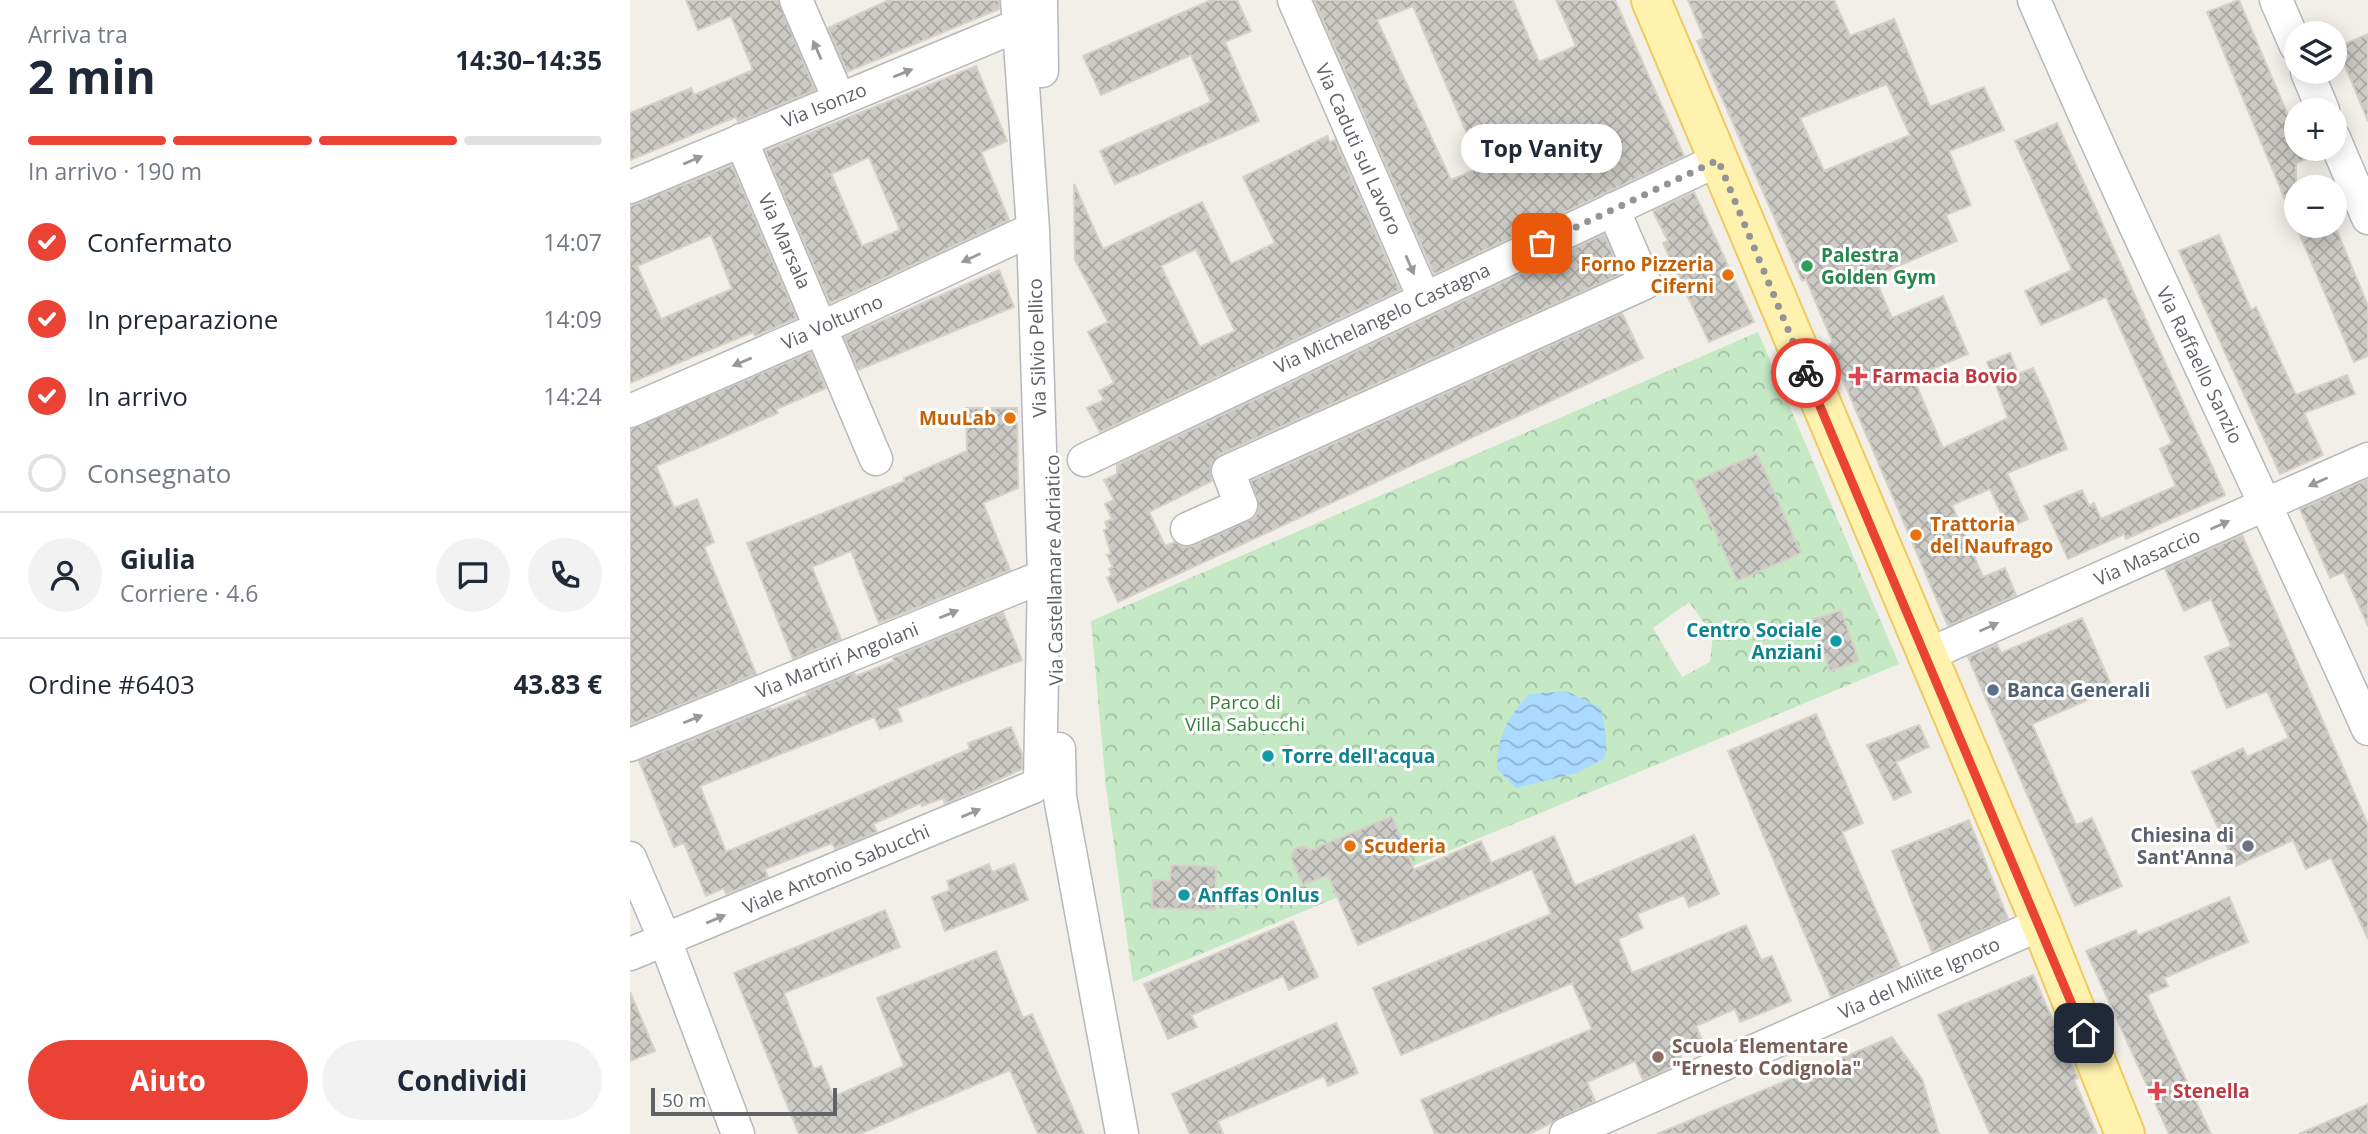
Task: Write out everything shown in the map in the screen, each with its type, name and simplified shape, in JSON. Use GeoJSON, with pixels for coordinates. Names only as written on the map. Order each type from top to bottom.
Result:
{"type":"FeatureCollection","features":[{"type":"Feature","properties":{"kind":"main road"},"geometry":{"type":"LineString","coordinates":[[1651,0],[2126,1134]]}},
{"type":"Feature","properties":{"kind":"street"},"geometry":{"type":"LineString","coordinates":[[796,0],[839,99]]}},
{"type":"Feature","properties":{"kind":"street","name":"Via Castellamare Adriatico"},"geometry":{"type":"LineString","coordinates":[[1041,0],[1060,797],[1122,1134]]}},
{"type":"Feature","properties":{"kind":"street","name":"Via Caduti sul Lavoro"},"geometry":{"type":"LineString","coordinates":[[1294,0],[1424,298]]}},
{"type":"Feature","properties":{"kind":"street","name":"Via Raffaello Sanzio"},"geometry":{"type":"LineString","coordinates":[[2034,0],[2125,208],[2267,504],[2368,729]]}},
{"type":"Feature","properties":{"kind":"street"},"geometry":{"type":"LineString","coordinates":[[2276,0],[2285,21]]}},
{"type":"Feature","properties":{"kind":"street","name":"Via Isonzo"},"geometry":{"type":"LineString","coordinates":[[630,187],[839,99],[1018,13]]}},
{"type":"Feature","properties":{"kind":"street","name":"Via Silvio Pellico"},"geometry":{"type":"LineString","coordinates":[[1018,13],[1033,229],[1044,576],[1041,780]]}},
{"type":"Feature","properties":{"kind":"street","name":"Via Marsala"},"geometry":{"type":"LineString","coordinates":[[741,140],[823,327],[876,459]]}},
{"type":"Feature","properties":{"kind":"street","name":"Via Michelangelo Castagna"},"geometry":{"type":"LineString","coordinates":[[1084,460],[1718,160]]}},
{"type":"Feature","properties":{"kind":"street"},"geometry":{"type":"LineString","coordinates":[[2344,161],[2368,218]]}},
{"type":"Feature","properties":{"kind":"street"},"geometry":{"type":"LineString","coordinates":[[1187,529],[1241,505],[1228,471],[1645,283],[1613,209]]}},
{"type":"Feature","properties":{"kind":"street","name":"Via Volturno"},"geometry":{"type":"LineString","coordinates":[[630,411],[823,327],[1033,229]]}},
{"type":"Feature","properties":{"kind":"street","name":"Via Masaccio"},"geometry":{"type":"LineString","coordinates":[[1927,655],[2368,459]]}},
{"type":"Feature","properties":{"kind":"street","name":"Via Martiri Angolani"},"geometry":{"type":"LineString","coordinates":[[630,745],[1044,576]]}},
{"type":"Feature","properties":{"kind":"street","name":"Viale Antonio Sabucchi"},"geometry":{"type":"LineString","coordinates":[[630,954],[1033,787],[1041,780]]}},
{"type":"Feature","properties":{"kind":"street"},"geometry":{"type":"LineString","coordinates":[[630,858],[665,940],[738,1134]]}},
{"type":"Feature","properties":{"kind":"street","name":"Via del Milite Ignoto"},"geometry":{"type":"LineString","coordinates":[[1566,1134],[1616,1124],[2040,924]]}},
{"type":"Feature","properties":{"kind":"green space","name":"Parco di Villa Sabucchi"},"geometry":{"type":"Polygon","coordinates":[[[1758,332],[1899,664],[1133,982],[1106,787],[1091,621],[1758,332]],[[1689,602],[1653,628],[1682,677],[1710,662],[1713,635],[1689,602]]]}},
{"type":"Feature","properties":{"kind":"water"},"geometry":{"type":"Polygon","coordinates":[[[1566,691],[1601,708],[1606,736],[1605,758],[1577,773],[1516,788],[1497,769],[1499,746],[1505,728],[1529,694],[1566,691]]]}},
{"type":"Feature","properties":{"kind":"building"},"geometry":{"type":"Polygon","coordinates":[[[686,0],[778,0],[815,90],[738,122],[736,117],[630,160],[630,113],[691,88],[694,95],[753,70],[731,16],[698,30],[686,0]]]}},
{"type":"Feature","properties":{"kind":"building"},"geometry":{"type":"Polygon","coordinates":[[[889,0],[999,0],[999,9],[847,72],[828,28],[889,0]]]}},
{"type":"Feature","properties":{"kind":"building"},"geometry":{"type":"Polygon","coordinates":[[[1211,0],[1237,0],[1251,31],[1225,42],[1259,121],[1115,184],[1100,151],[1211,102],[1191,55],[1101,95],[1083,56],[1211,0]]]}},
{"type":"Feature","properties":{"kind":"building"},"geometry":{"type":"Polygon","coordinates":[[[1314,0],[1513,0],[1539,62],[1576,46],[1556,0],[1615,0],[1684,156],[1434,274],[1314,0]],[[1413,6],[1377,20],[1451,180],[1481,167],[1413,6]]]}},
{"type":"Feature","properties":{"kind":"building"},"geometry":{"type":"Polygon","coordinates":[[[1688,0],[1834,0],[1850,36],[1894,19],[1930,107],[1984,87],[2004,130],[1949,151],[1971,205],[1946,215],[1957,241],[1874,276],[1892,318],[1943,296],[1968,354],[1913,377],[1943,448],[2008,418],[1987,362],[2010,353],[2018,374],[2033,368],[2048,400],[2067,449],[2007,473],[2028,519],[2008,528],[1990,489],[1952,505],[1983,577],[2005,568],[2016,595],[1948,626],[1828,345],[1833,343],[1806,279],[1802,281],[1697,41],[1704,38],[1688,0]],[[1887,84],[1800,118],[1824,171],[1910,135],[1887,84]]]}},
{"type":"Feature","properties":{"kind":"building"},"geometry":{"type":"Polygon","coordinates":[[[2239,0],[2284,106],[2284,161],[2301,161],[2296,163],[2296,175],[2284,175],[2284,197],[2207,12],[2239,0]]]}},
{"type":"Feature","properties":{"kind":"building"},"geometry":{"type":"Polygon","coordinates":[[[2368,34],[2368,121],[2347,71],[2347,43],[2368,34]]]}},
{"type":"Feature","properties":{"kind":"building"},"geometry":{"type":"Polygon","coordinates":[[[976,66],[1007,141],[981,152],[1009,220],[830,303],[765,151],[976,66]],[[869,157],[831,174],[862,246],[900,230],[869,157]]]}},
{"type":"Feature","properties":{"kind":"building"},"geometry":{"type":"Polygon","coordinates":[[[2057,123],[2225,495],[2126,539],[2124,534],[2068,559],[2044,506],[2082,490],[2089,506],[2094,503],[2101,519],[2176,486],[2160,449],[2172,443],[2106,297],[2041,325],[2025,291],[2072,270],[2015,141],[2057,123]]]}},
{"type":"Feature","properties":{"kind":"building"},"geometry":{"type":"Polygon","coordinates":[[[1327,136],[1330,142],[1335,140],[1400,290],[1100,432],[1087,408],[1104,400],[1099,391],[1114,383],[1088,332],[1108,322],[1075,260],[1074,184],[1103,249],[1202,202],[1231,264],[1275,243],[1243,177],[1327,136]],[[1196,249],[1161,266],[1200,347],[1235,331],[1196,249]]]}},
{"type":"Feature","properties":{"kind":"building"},"geometry":{"type":"Polygon","coordinates":[[[732,165],[797,318],[755,336],[753,332],[630,383],[630,206],[732,165]],[[711,235],[637,266],[661,319],[732,289],[711,235]]]}},
{"type":"Feature","properties":{"kind":"building"},"geometry":{"type":"Polygon","coordinates":[[[1694,192],[1754,322],[1709,342],[1663,243],[1668,241],[1653,211],[1694,192]]]}},
{"type":"Feature","properties":{"kind":"building"},"geometry":{"type":"Polygon","coordinates":[[[1604,234],[1621,274],[1220,454],[1210,468],[1212,481],[1149,512],[1165,546],[1175,542],[1184,547],[1194,546],[1255,517],[1259,507],[1251,481],[1622,313],[1643,358],[1118,602],[1107,578],[1112,575],[1109,569],[1113,567],[1107,555],[1111,554],[1104,530],[1108,529],[1105,522],[1112,519],[1105,504],[1114,500],[1104,480],[1117,474],[1117,465],[1604,234]]]}},
{"type":"Feature","properties":{"kind":"building"},"geometry":{"type":"Polygon","coordinates":[[[2219,235],[2251,310],[2256,307],[2296,395],[2347,375],[2355,394],[2304,413],[2323,455],[2280,474],[2179,251],[2219,235]]]}},
{"type":"Feature","properties":{"kind":"building"},"geometry":{"type":"Polygon","coordinates":[[[2301,238],[2340,238],[2368,306],[2368,356],[2354,362],[2301,238]]]}},
{"type":"Feature","properties":{"kind":"building"},"geometry":{"type":"Polygon","coordinates":[[[999,270],[1014,307],[858,370],[844,337],[999,270]]]}},
{"type":"Feature","properties":{"kind":"building"},"geometry":{"type":"Polygon","coordinates":[[[811,352],[826,388],[776,409],[778,413],[656,466],[674,508],[697,499],[714,542],[704,547],[756,674],[630,725],[630,429],[811,352]]]}},
{"type":"Feature","properties":{"kind":"building"},"geometry":{"type":"Polygon","coordinates":[[[966,408],[1017,408],[1018,488],[983,503],[1010,570],[879,623],[851,551],[812,567],[841,639],[793,659],[747,543],[905,481],[904,478],[967,451],[966,408]]]}},
{"type":"Feature","properties":{"kind":"building"},"geometry":{"type":"Polygon","coordinates":[[[1757,454],[1801,553],[1737,581],[1693,482],[1757,454]]]}},
{"type":"Feature","properties":{"kind":"building"},"geometry":{"type":"Polygon","coordinates":[[[2368,479],[2368,626],[2344,572],[2330,578],[2300,509],[2368,479]]]}},
{"type":"Feature","properties":{"kind":"building"},"geometry":{"type":"Polygon","coordinates":[[[2242,535],[2368,825],[2368,939],[2331,858],[2306,869],[2293,840],[2236,866],[2192,772],[2243,748],[2247,757],[2289,738],[2267,691],[2227,708],[2205,657],[2231,646],[2211,599],[2184,611],[2165,569],[2242,535]]]}},
{"type":"Feature","properties":{"kind":"building","name":"Centro Sociale Anziani"},"geometry":{"type":"Polygon","coordinates":[[[1841,610],[1859,661],[1830,671],[1812,620],[1841,610]]]}},
{"type":"Feature","properties":{"kind":"building"},"geometry":{"type":"Polygon","coordinates":[[[1003,612],[1022,660],[897,708],[902,721],[880,729],[874,717],[700,786],[726,852],[970,749],[968,743],[1011,727],[1022,754],[1022,769],[945,804],[943,798],[922,806],[921,803],[873,824],[877,832],[835,849],[832,843],[765,869],[768,877],[726,894],[724,888],[706,896],[684,843],[674,847],[639,761],[770,708],[771,710],[807,696],[806,693],[854,673],[856,676],[894,661],[893,658],[1003,612]]]}},
{"type":"Feature","properties":{"kind":"building"},"geometry":{"type":"Polygon","coordinates":[[[2082,618],[2113,689],[2032,724],[2076,825],[2092,818],[2122,886],[2075,906],[1968,657],[1997,644],[2001,653],[2082,618]]]}},
{"type":"Feature","properties":{"kind":"building"},"geometry":{"type":"Polygon","coordinates":[[[1816,714],[1863,823],[1842,832],[1900,966],[1831,997],[1728,751],[1816,714]]]}},
{"type":"Feature","properties":{"kind":"building"},"geometry":{"type":"Polygon","coordinates":[[[1919,725],[1929,747],[1896,762],[1911,792],[1894,800],[1867,745],[1919,725]]]}},
{"type":"Feature","properties":{"kind":"building"},"geometry":{"type":"Polygon","coordinates":[[[1392,816],[1414,870],[1481,841],[1491,863],[1554,836],[1575,886],[1694,835],[1719,894],[1689,907],[1684,895],[1637,914],[1643,928],[1618,939],[1632,973],[1746,925],[1761,960],[1772,956],[1791,1001],[1740,1022],[1735,1009],[1696,1026],[1702,1040],[1678,1050],[1683,1062],[1643,1080],[1635,1061],[1587,1082],[1595,1101],[1529,1134],[1435,1134],[1421,1100],[1592,1029],[1572,983],[1401,1055],[1373,988],[1551,914],[1532,869],[1358,945],[1328,875],[1303,885],[1291,858],[1294,849],[1303,846],[1311,850],[1392,816]]]}},
{"type":"Feature","properties":{"kind":"building"},"geometry":{"type":"Polygon","coordinates":[[[1969,820],[2008,919],[1932,952],[1892,851],[1969,820]]]}},
{"type":"Feature","properties":{"kind":"building"},"geometry":{"type":"Polygon","coordinates":[[[989,864],[992,872],[1014,864],[1028,900],[945,931],[932,897],[950,890],[947,881],[989,864]]]}},
{"type":"Feature","properties":{"kind":"building","name":"Anffas Onlus"},"geometry":{"type":"Polygon","coordinates":[[[1171,865],[1216,867],[1215,910],[1152,908],[1153,880],[1170,881],[1171,865]]]}},
{"type":"Feature","properties":{"kind":"building"},"geometry":{"type":"Polygon","coordinates":[[[2229,897],[2248,942],[2164,978],[2168,986],[2147,995],[2211,1134],[2169,1134],[2086,951],[2136,930],[2138,936],[2229,897]]]}},
{"type":"Feature","properties":{"kind":"building"},"geometry":{"type":"Polygon","coordinates":[[[885,910],[900,947],[784,993],[814,1069],[821,1066],[833,1097],[904,1066],[877,998],[996,951],[1023,1018],[1032,1014],[1084,1134],[1038,1134],[1010,1070],[860,1134],[799,1134],[734,973],[885,910]]]}},
{"type":"Feature","properties":{"kind":"building"},"geometry":{"type":"Polygon","coordinates":[[[1293,921],[1318,977],[1289,990],[1283,976],[1191,1015],[1197,1027],[1168,1039],[1144,984],[1293,921]]]}},
{"type":"Feature","properties":{"kind":"building"},"geometry":{"type":"Polygon","coordinates":[[[2033,975],[2078,1078],[2074,1080],[2097,1134],[1990,1134],[1938,1015],[2033,975]]]}},
{"type":"Feature","properties":{"kind":"building"},"geometry":{"type":"Polygon","coordinates":[[[630,992],[655,1051],[630,1061],[630,992]]]}},
{"type":"Feature","properties":{"kind":"building"},"geometry":{"type":"Polygon","coordinates":[[[1336,1023],[1358,1073],[1328,1086],[1324,1076],[1218,1121],[1223,1134],[1190,1134],[1172,1094],[1336,1023]]]}},
{"type":"Feature","properties":{"kind":"building"},"geometry":{"type":"Polygon","coordinates":[[[1892,1037],[1922,1079],[1939,1134],[1657,1134],[1892,1037]]]}},
{"type":"Feature","properties":{"kind":"building"},"geometry":{"type":"Polygon","coordinates":[[[2368,1104],[2368,1134],[2299,1134],[2368,1104]]]}},
{"type":"Feature","properties":{"kind":"way so far"},"geometry":{"type":"LineString","coordinates":[[1542,243],[1718,160],[1806,373]]}},
{"type":"Feature","properties":{"kind":"place","name":"Top Vanity"},"geometry":{"type":"Point","coordinates":[1542,243]}},
{"type":"Feature","properties":{"kind":"place","name":"Palestra Golden Gym"},"geometry":{"type":"Point","coordinates":[1807,266]}},
{"type":"Feature","properties":{"kind":"place","name":"Forno Pizzeria Ciferni"},"geometry":{"type":"Point","coordinates":[1728,275]}},
{"type":"Feature","properties":{"kind":"place","name":"Farmacia Bovio"},"geometry":{"type":"Point","coordinates":[1858,376]}},
{"type":"Feature","properties":{"kind":"place","name":"MuuLab"},"geometry":{"type":"Point","coordinates":[1010,418]}},
{"type":"Feature","properties":{"kind":"place","name":"Trattoria del Naufrago"},"geometry":{"type":"Point","coordinates":[1916,535]}},
{"type":"Feature","properties":{"kind":"place","name":"Centro Sociale Anziani"},"geometry":{"type":"Point","coordinates":[1836,641]}},
{"type":"Feature","properties":{"kind":"place","name":"Banca Generali"},"geometry":{"type":"Point","coordinates":[1993,690]}},
{"type":"Feature","properties":{"kind":"place","name":"Torre dell'acqua"},"geometry":{"type":"Point","coordinates":[1268,756]}},
{"type":"Feature","properties":{"kind":"place","name":"Scuderia"},"geometry":{"type":"Point","coordinates":[1350,846]}},
{"type":"Feature","properties":{"kind":"place","name":"Chiesina di Sant'Anna"},"geometry":{"type":"Point","coordinates":[2248,846]}},
{"type":"Feature","properties":{"kind":"place","name":"Anffas Onlus"},"geometry":{"type":"Point","coordinates":[1184,895]}},
{"type":"Feature","properties":{"kind":"place","name":"Scuola Elementare \"Ernesto Codignola\""},"geometry":{"type":"Point","coordinates":[1658,1057]}},
{"type":"Feature","properties":{"kind":"place","name":"Stenella"},"geometry":{"type":"Point","coordinates":[2157,1091]}},
{"type":"Feature","properties":{"kind":"route"},"geometry":{"type":"LineString","coordinates":[[1806,373],[2031,901],[2084,1033]]}}]}
